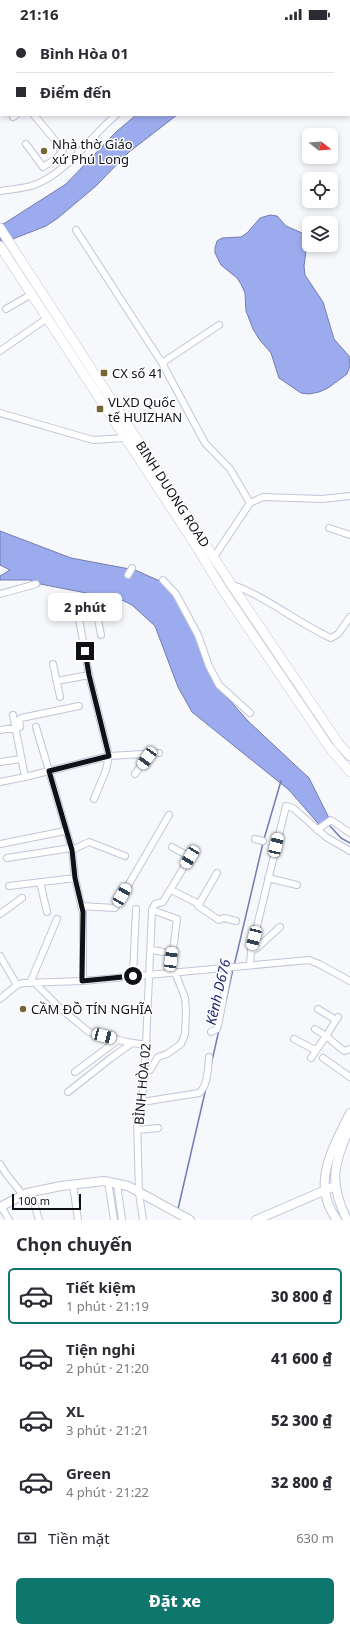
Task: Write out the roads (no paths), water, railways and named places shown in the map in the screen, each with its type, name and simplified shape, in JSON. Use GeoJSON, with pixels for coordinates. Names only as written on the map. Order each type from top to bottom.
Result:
{"type":"FeatureCollection","features":[{"type":"Feature","properties":{"kind":"highway","name":"BINH DUONG ROAD"},"geometry":{"type":"LineString","coordinates":[[0,228],[30,295],[196,546],[222,589],[330,747],[350,772]]}},
{"type":"Feature","properties":{"kind":"highway"},"geometry":{"type":"LineString","coordinates":[[0,246],[14,260]]}},
{"type":"Feature","properties":{"kind":"highway","name":"BINH DUONG ROAD"},"geometry":{"type":"LineString","coordinates":[[14,260],[75,343],[231,584],[314,707],[350,756]]}},
{"type":"Feature","properties":{"kind":"highway"},"geometry":{"type":"LineString","coordinates":[[66,350],[75,343]]}},
{"type":"Feature","properties":{"kind":"highway"},"geometry":{"type":"LineString","coordinates":[[117,427],[126,421]]}},
{"type":"Feature","properties":{"kind":"highway"},"geometry":{"type":"LineString","coordinates":[[222,589],[231,584]]}},
{"type":"Feature","properties":{"kind":"main road"},"geometry":{"type":"LineString","coordinates":[[337,1220],[325,1199],[324,1178],[328,1164],[350,1113]]}},
{"type":"Feature","properties":{"kind":"main road"},"geometry":{"type":"LineString","coordinates":[[347,1220],[340,1204],[335,1186],[335,1171],[337,1160],[350,1127]]}},
{"type":"Feature","properties":{"kind":"main road"},"geometry":{"type":"LineString","coordinates":[[0,1206],[31,1192],[73,1185],[108,1182],[128,1186],[190,1220]]}},
{"type":"Feature","properties":{"kind":"main road"},"geometry":{"type":"LineString","coordinates":[[256,1220],[335,1186]]}},
{"type":"Feature","properties":{"kind":"street"},"geometry":{"type":"LineString","coordinates":[[26,144],[43,167],[57,158],[63,150],[35,116]]}},
{"type":"Feature","properties":{"kind":"street"},"geometry":{"type":"LineString","coordinates":[[0,191],[32,186],[51,176],[65,166],[115,116]]}},
{"type":"Feature","properties":{"kind":"street"},"geometry":{"type":"LineString","coordinates":[[76,230],[162,364],[205,443],[230,469],[250,503]]}},
{"type":"Feature","properties":{"kind":"street"},"geometry":{"type":"LineString","coordinates":[[6,309],[30,295]]}},
{"type":"Feature","properties":{"kind":"street"},"geometry":{"type":"LineString","coordinates":[[0,351],[46,319]]}},
{"type":"Feature","properties":{"kind":"street"},"geometry":{"type":"LineString","coordinates":[[162,364],[219,325]]}},
{"type":"Feature","properties":{"kind":"street"},"geometry":{"type":"LineString","coordinates":[[0,413],[93,440],[125,438]]}},
{"type":"Feature","properties":{"kind":"street"},"geometry":{"type":"LineString","coordinates":[[214,557],[250,503],[263,497],[322,499],[350,496]]}},
{"type":"Feature","properties":{"kind":"street"},"geometry":{"type":"LineString","coordinates":[[329,528],[350,535]]}},
{"type":"Feature","properties":{"kind":"street"},"geometry":{"type":"LineString","coordinates":[[128,574],[132,568]]}},
{"type":"Feature","properties":{"kind":"street"},"geometry":{"type":"LineString","coordinates":[[163,580],[176,594],[198,635],[209,666],[219,685],[250,713]]}},
{"type":"Feature","properties":{"kind":"street"},"geometry":{"type":"LineString","coordinates":[[0,594],[36,584]]}},
{"type":"Feature","properties":{"kind":"street"},"geometry":{"type":"LineString","coordinates":[[231,584],[249,590],[314,630],[331,638],[338,634],[350,617]]}},
{"type":"Feature","properties":{"kind":"street"},"geometry":{"type":"LineString","coordinates":[[94,598],[101,635]]}},
{"type":"Feature","properties":{"kind":"street"},"geometry":{"type":"LineString","coordinates":[[94,799],[106,770],[109,756],[89,675],[78,613],[96,609]]}},
{"type":"Feature","properties":{"kind":"street"},"geometry":{"type":"LineString","coordinates":[[53,664],[60,697]]}},
{"type":"Feature","properties":{"kind":"street"},"geometry":{"type":"LineString","coordinates":[[57,681],[89,675]]}},
{"type":"Feature","properties":{"kind":"street"},"geometry":{"type":"LineString","coordinates":[[0,730],[21,726],[19,720],[21,718],[79,706]]}},
{"type":"Feature","properties":{"kind":"street"},"geometry":{"type":"LineString","coordinates":[[13,715],[25,777]]}},
{"type":"Feature","properties":{"kind":"street"},"geometry":{"type":"LineString","coordinates":[[36,727],[72,849],[75,878],[83,912],[82,981]]}},
{"type":"Feature","properties":{"kind":"street"},"geometry":{"type":"LineString","coordinates":[[135,774],[150,752]]}},
{"type":"Feature","properties":{"kind":"street"},"geometry":{"type":"LineString","coordinates":[[0,782],[109,756],[150,752],[159,753]]}},
{"type":"Feature","properties":{"kind":"street"},"geometry":{"type":"LineString","coordinates":[[0,762],[21,759]]}},
{"type":"Feature","properties":{"kind":"street"},"geometry":{"type":"LineString","coordinates":[[248,965],[268,878],[274,844],[286,806],[293,808],[317,830],[350,851]]}},
{"type":"Feature","properties":{"kind":"street"},"geometry":{"type":"LineString","coordinates":[[81,906],[115,908],[169,815]]}},
{"type":"Feature","properties":{"kind":"street"},"geometry":{"type":"LineString","coordinates":[[317,830],[331,820],[350,832]]}},
{"type":"Feature","properties":{"kind":"street"},"geometry":{"type":"LineString","coordinates":[[0,844],[66,832]]}},
{"type":"Feature","properties":{"kind":"street"},"geometry":{"type":"LineString","coordinates":[[255,839],[263,841]]}},
{"type":"Feature","properties":{"kind":"street"},"geometry":{"type":"LineString","coordinates":[[7,858],[72,849],[89,842],[125,856]]}},
{"type":"Feature","properties":{"kind":"street"},"geometry":{"type":"LineString","coordinates":[[144,1070],[150,1070],[158,1057],[167,1054],[181,1044],[185,1034],[185,998],[172,972],[177,919],[152,910],[154,904],[163,902],[191,854],[172,847]]}},
{"type":"Feature","properties":{"kind":"street"},"geometry":{"type":"LineString","coordinates":[[199,904],[217,873]]}},
{"type":"Feature","properties":{"kind":"street"},"geometry":{"type":"LineString","coordinates":[[9,886],[75,878]]}},
{"type":"Feature","properties":{"kind":"street"},"geometry":{"type":"LineString","coordinates":[[268,878],[297,886]]}},
{"type":"Feature","properties":{"kind":"street"},"geometry":{"type":"LineString","coordinates":[[40,882],[47,912]]}},
{"type":"Feature","properties":{"kind":"street"},"geometry":{"type":"LineString","coordinates":[[171,890],[199,904],[198,906],[219,920],[224,918],[236,921]]}},
{"type":"Feature","properties":{"kind":"street"},"geometry":{"type":"LineString","coordinates":[[0,914],[22,898]]}},
{"type":"Feature","properties":{"kind":"street"},"geometry":{"type":"LineString","coordinates":[[133,976],[136,909]]}},
{"type":"Feature","properties":{"kind":"street","name":"BÌNH HÒA 02"},"geometry":{"type":"LineString","coordinates":[[143,1220],[139,1193],[137,1119],[142,1102],[149,975],[152,950],[152,910]]}},
{"type":"Feature","properties":{"kind":"street"},"geometry":{"type":"LineString","coordinates":[[32,983],[57,919]]}},
{"type":"Feature","properties":{"kind":"street"},"geometry":{"type":"LineString","coordinates":[[251,951],[257,948],[280,927]]}},
{"type":"Feature","properties":{"kind":"street"},"geometry":{"type":"LineString","coordinates":[[152,950],[163,952]]}},
{"type":"Feature","properties":{"kind":"street"},"geometry":{"type":"LineString","coordinates":[[0,956],[17,985]]}},
{"type":"Feature","properties":{"kind":"street"},"geometry":{"type":"LineString","coordinates":[[0,999],[17,985],[32,983],[82,981],[309,960],[350,981]]}},
{"type":"Feature","properties":{"kind":"street"},"geometry":{"type":"LineString","coordinates":[[211,1032],[217,1029],[231,967]]}},
{"type":"Feature","properties":{"kind":"street"},"geometry":{"type":"LineString","coordinates":[[32,983],[89,1032],[118,1040],[146,1045]]}},
{"type":"Feature","properties":{"kind":"street"},"geometry":{"type":"LineString","coordinates":[[311,1058],[337,1018],[318,1009]]}},
{"type":"Feature","properties":{"kind":"street"},"geometry":{"type":"LineString","coordinates":[[213,1015],[221,1014]]}},
{"type":"Feature","properties":{"kind":"street"},"geometry":{"type":"LineString","coordinates":[[315,1029],[344,1051],[350,1049]]}},
{"type":"Feature","properties":{"kind":"street"},"geometry":{"type":"LineString","coordinates":[[294,1039],[315,1050]]}},
{"type":"Feature","properties":{"kind":"street"},"geometry":{"type":"LineString","coordinates":[[75,1072],[118,1040]]}},
{"type":"Feature","properties":{"kind":"street"},"geometry":{"type":"LineString","coordinates":[[68,1092],[132,1043]]}},
{"type":"Feature","properties":{"kind":"street"},"geometry":{"type":"LineString","coordinates":[[142,1102],[199,1093],[202,1091],[209,1057]]}},
{"type":"Feature","properties":{"kind":"street"},"geometry":{"type":"LineString","coordinates":[[323,1058],[350,1077]]}},
{"type":"Feature","properties":{"kind":"street"},"geometry":{"type":"LineString","coordinates":[[138,1130],[158,1128]]}},
{"type":"Feature","properties":{"kind":"street"},"geometry":{"type":"LineString","coordinates":[[0,1164],[23,1195]]}},
{"type":"Feature","properties":{"kind":"street"},"geometry":{"type":"LineString","coordinates":[[108,1182],[114,1220]]}},
{"type":"Feature","properties":{"kind":"street"},"geometry":{"type":"LineString","coordinates":[[117,1184],[122,1220]]}},
{"type":"Feature","properties":{"kind":"street"},"geometry":{"type":"LineString","coordinates":[[73,1185],[78,1220]]}},
{"type":"Feature","properties":{"kind":"street"},"geometry":{"type":"LineString","coordinates":[[31,1192],[39,1220]]}},
{"type":"Feature","properties":{"kind":"street"},"geometry":{"type":"LineString","coordinates":[[0,1206],[9,1220]]}},
{"type":"Feature","properties":{"kind":"water"},"geometry":{"type":"Polygon","coordinates":[[[135,116],[176,116],[129,152],[96,186],[58,218],[46,226],[0,244],[0,225],[66,184],[116,132],[135,116]]]}},
{"type":"Feature","properties":{"kind":"water"},"geometry":{"type":"Polygon","coordinates":[[[270,215],[277,216],[286,226],[302,233],[302,252],[306,252],[304,266],[305,275],[323,302],[334,339],[349,356],[350,366],[347,374],[328,388],[319,392],[309,394],[301,393],[279,378],[271,353],[253,329],[246,311],[245,293],[241,284],[237,278],[221,265],[215,253],[217,241],[222,238],[241,237],[247,233],[260,218],[270,215]]]}},
{"type":"Feature","properties":{"kind":"water"},"geometry":{"type":"Polygon","coordinates":[[[0,531],[71,558],[135,570],[162,582],[174,595],[197,637],[218,687],[248,721],[309,778],[330,820],[322,828],[289,790],[192,712],[178,687],[155,626],[132,605],[122,600],[35,583],[30,580],[0,580],[0,576],[10,570],[0,565],[0,531]]]}},
{"type":"Feature","properties":{"kind":"waterway","name":"Kênh D676"},"geometry":{"type":"LineString","coordinates":[[264,839],[281,781]]}},
{"type":"Feature","properties":{"kind":"waterway"},"geometry":{"type":"LineString","coordinates":[[329,825],[341,838],[350,843]]}},
{"type":"Feature","properties":{"kind":"waterway","name":"Kênh D676"},"geometry":{"type":"LineString","coordinates":[[234,966],[263,843]]}},
{"type":"Feature","properties":{"kind":"waterway","name":"Kênh D676"},"geometry":{"type":"LineString","coordinates":[[226,1001],[233,969]]}},
{"type":"Feature","properties":{"kind":"waterway","name":"Kênh D676"},"geometry":{"type":"LineString","coordinates":[[211,1065],[219,1030]]}},
{"type":"Feature","properties":{"kind":"waterway","name":"Kênh D676"},"geometry":{"type":"LineString","coordinates":[[178,1209],[206,1088]]}},
{"type":"Feature","properties":{"kind":"place","name":"Nhà thờ Giáo xứ Phú Long"},"geometry":{"type":"Point","coordinates":[44,151]}},
{"type":"Feature","properties":{"kind":"place","name":"CX số 41"},"geometry":{"type":"Point","coordinates":[104,373]}},
{"type":"Feature","properties":{"kind":"place","name":"VLXD Quốc tế HUIZHAN"},"geometry":{"type":"Point","coordinates":[100,409]}},
{"type":"Feature","properties":{"kind":"place","name":"CẦM ĐỒ TÍN NGHĨA"},"geometry":{"type":"Point","coordinates":[23,1009]}}]}
